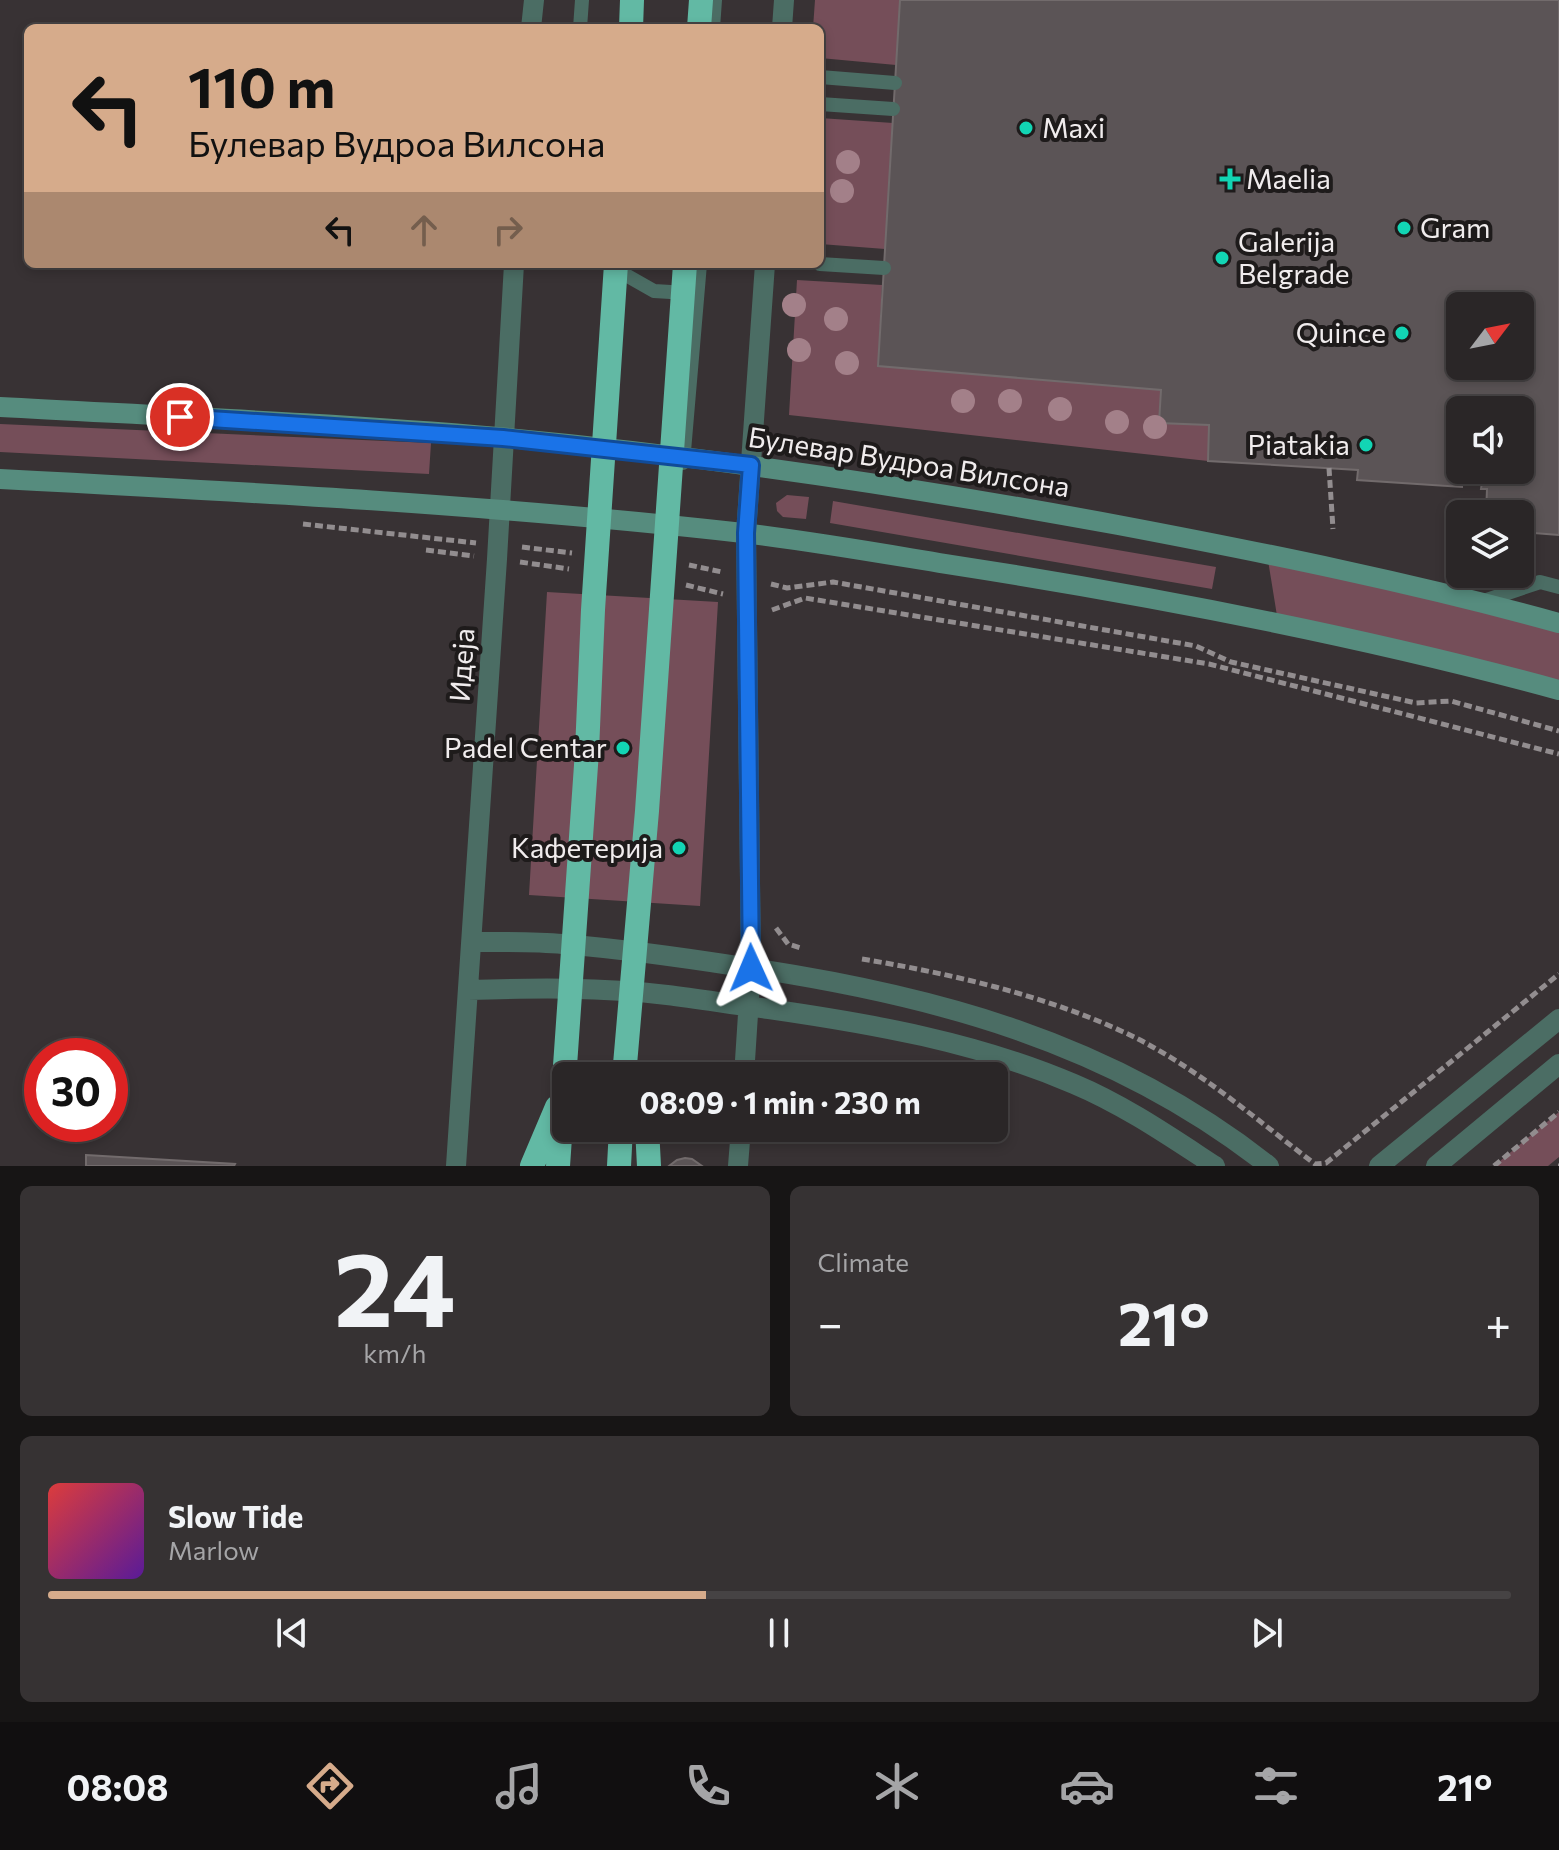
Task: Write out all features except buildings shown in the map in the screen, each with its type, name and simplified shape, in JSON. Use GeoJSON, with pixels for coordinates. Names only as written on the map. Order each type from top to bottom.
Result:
{"type":"FeatureCollection","features":[{"type":"Feature","properties":{"kind":"highway"},"geometry":{"type":"LineString","coordinates":[[631,24],[632,0]]}},
{"type":"Feature","properties":{"kind":"highway"},"geometry":{"type":"LineString","coordinates":[[699,24],[701,0]]}},
{"type":"Feature","properties":{"kind":"highway"},"geometry":{"type":"LineString","coordinates":[[565,1062],[616,268]]}},
{"type":"Feature","properties":{"kind":"highway"},"geometry":{"type":"LineString","coordinates":[[625,1062],[647,811],[685,268]]}},
{"type":"Feature","properties":{"kind":"highway"},"geometry":{"type":"LineString","coordinates":[[627,1028],[636,1062]]}},
{"type":"Feature","properties":{"kind":"highway"},"geometry":{"type":"LineString","coordinates":[[532,1166],[552,1120]]}},
{"type":"Feature","properties":{"kind":"highway"},"geometry":{"type":"LineString","coordinates":[[558,1166],[560,1142]]}},
{"type":"Feature","properties":{"kind":"highway"},"geometry":{"type":"LineString","coordinates":[[619,1166],[620,1142]]}},
{"type":"Feature","properties":{"kind":"highway"},"geometry":{"type":"LineString","coordinates":[[648,1142],[649,1166]]}},
{"type":"Feature","properties":{"kind":"main road","name":"Булевар Вудроа Вилсона"},"geometry":{"type":"LineString","coordinates":[[0,407],[503,438],[751,465],[1030,509],[1317,563],[1559,623]]}},
{"type":"Feature","properties":{"kind":"main road"},"geometry":{"type":"LineString","coordinates":[[0,479],[254,493],[746,533],[1056,581],[1278,622],[1436,656],[1559,690]]}},
{"type":"Feature","properties":{"kind":"street"},"geometry":{"type":"LineString","coordinates":[[531,24],[534,0]]}},
{"type":"Feature","properties":{"kind":"street"},"geometry":{"type":"LineString","coordinates":[[782,24],[784,0]]}},
{"type":"Feature","properties":{"kind":"street","name":"Идеја"},"geometry":{"type":"LineString","coordinates":[[456,1166],[498,552],[514,268]]}},
{"type":"Feature","properties":{"kind":"street"},"geometry":{"type":"LineString","coordinates":[[745,1062],[751,968],[746,533],[765,268]]}},
{"type":"Feature","properties":{"kind":"street"},"geometry":{"type":"LineString","coordinates":[[472,942],[560,944],[751,968],[872,987],[1013,1026],[1080,1053],[1161,1094],[1239,1143],[1269,1166]]}},
{"type":"Feature","properties":{"kind":"street"},"geometry":{"type":"LineString","coordinates":[[468,990],[557,988],[666,995],[923,1034],[1010,1060],[1075,1084],[1151,1124],[1215,1166]]}},
{"type":"Feature","properties":{"kind":"street"},"geometry":{"type":"LineString","coordinates":[[1379,1166],[1559,1019]]}},
{"type":"Feature","properties":{"kind":"street"},"geometry":{"type":"LineString","coordinates":[[1436,1166],[1559,1064]]}},
{"type":"Feature","properties":{"kind":"street"},"geometry":{"type":"LineString","coordinates":[[738,1166],[740,1142]]}},
{"type":"Feature","properties":{"kind":"lane"},"geometry":{"type":"LineString","coordinates":[[580,24],[582,0]]}},
{"type":"Feature","properties":{"kind":"lane"},"geometry":{"type":"LineString","coordinates":[[713,24],[715,0]]}},
{"type":"Feature","properties":{"kind":"lane"},"geometry":{"type":"LineString","coordinates":[[824,77],[895,83]]}},
{"type":"Feature","properties":{"kind":"lane"},"geometry":{"type":"LineString","coordinates":[[824,104],[893,109]]}},
{"type":"Feature","properties":{"kind":"lane"},"geometry":{"type":"LineString","coordinates":[[824,264],[884,268]]}},
{"type":"Feature","properties":{"kind":"lane"},"geometry":{"type":"LineString","coordinates":[[613,268],[654,291],[698,294]]}},
{"type":"Feature","properties":{"kind":"lane"},"geometry":{"type":"LineString","coordinates":[[678,526],[700,268]]}},
{"type":"Feature","properties":{"kind":"lane"},"geometry":{"type":"LineString","coordinates":[[1481,602],[1540,582],[1559,587]]}},
{"type":"Feature","properties":{"kind":"path"},"geometry":{"type":"LineString","coordinates":[[1329,468],[1333,529]]}},
{"type":"Feature","properties":{"kind":"path"},"geometry":{"type":"LineString","coordinates":[[295,523],[498,552]]}},
{"type":"Feature","properties":{"kind":"path"},"geometry":{"type":"LineString","coordinates":[[426,550],[575,553]]}},
{"type":"Feature","properties":{"kind":"path"},"geometry":{"type":"LineString","coordinates":[[683,564],[787,588],[833,582],[1196,646],[1231,662],[1416,703],[1451,701],[1559,731]]}},
{"type":"Feature","properties":{"kind":"path"},"geometry":{"type":"LineString","coordinates":[[772,608],[805,598],[1209,664],[1559,754]]}},
{"type":"Feature","properties":{"kind":"path"},"geometry":{"type":"LineString","coordinates":[[1330,1166],[1326,1163],[1559,974]]}},
{"type":"Feature","properties":{"kind":"path"},"geometry":{"type":"LineString","coordinates":[[1494,1166],[1559,1112]]}},
{"type":"Feature","properties":{"kind":"shaded area"},"geometry":{"type":"Polygon","coordinates":[[[815,0],[900,0],[896,65],[824,58],[824,24],[813,24],[815,0]]]}},
{"type":"Feature","properties":{"kind":"shaded area"},"geometry":{"type":"Polygon","coordinates":[[[824,118],[893,123],[885,249],[824,244],[824,118]]]}},
{"type":"Feature","properties":{"kind":"shaded area"},"geometry":{"type":"Polygon","coordinates":[[[797,280],[882,285],[878,366],[1161,390],[1160,423],[1209,425],[1208,461],[789,415],[797,280]]]}},
{"type":"Feature","properties":{"kind":"shaded area"},"geometry":{"type":"Polygon","coordinates":[[[0,424],[431,443],[429,474],[0,452],[0,424]]]}},
{"type":"Feature","properties":{"kind":"shaded area"},"geometry":{"type":"Polygon","coordinates":[[[787,495],[809,497],[806,519],[783,517],[777,511],[776,503],[787,495]]]}},
{"type":"Feature","properties":{"kind":"shaded area"},"geometry":{"type":"Polygon","coordinates":[[[833,501],[1216,567],[1212,589],[830,523],[833,501]]]}},
{"type":"Feature","properties":{"kind":"shaded area"},"geometry":{"type":"Polygon","coordinates":[[[1267,554],[1559,623],[1559,690],[1278,622],[1267,554]]]}},
{"type":"Feature","properties":{"kind":"shaded area","name":"Padel Centar"},"geometry":{"type":"Polygon","coordinates":[[[547,592],[718,602],[700,906],[529,895],[547,592]]]}},
{"type":"Feature","properties":{"kind":"shaded area"},"geometry":{"type":"Polygon","coordinates":[[[1559,1112],[1559,1157],[1548,1166],[1494,1166],[1559,1112]]]}},
{"type":"Feature","properties":{"kind":"place","name":"Maxi"},"geometry":{"type":"Point","coordinates":[1026,128]}},
{"type":"Feature","properties":{"kind":"place","name":"Maelia"},"geometry":{"type":"Point","coordinates":[1230,179]}},
{"type":"Feature","properties":{"kind":"place","name":"Gram"},"geometry":{"type":"Point","coordinates":[1404,228]}},
{"type":"Feature","properties":{"kind":"place","name":"Galerija Belgrade"},"geometry":{"type":"Point","coordinates":[1222,258]}},
{"type":"Feature","properties":{"kind":"place","name":"Quince"},"geometry":{"type":"Point","coordinates":[1402,333]}},
{"type":"Feature","properties":{"kind":"place","name":"Piatakia"},"geometry":{"type":"Point","coordinates":[1366,445]}},
{"type":"Feature","properties":{"kind":"place","name":"Padel Centar"},"geometry":{"type":"Point","coordinates":[623,748]}},
{"type":"Feature","properties":{"kind":"place","name":"Кафетерија"},"geometry":{"type":"Point","coordinates":[679,848]}},
{"type":"Feature","properties":{"kind":"route"},"geometry":{"type":"LineString","coordinates":[[180,417],[503,438],[751,465],[746,533],[751,968]]}}]}
